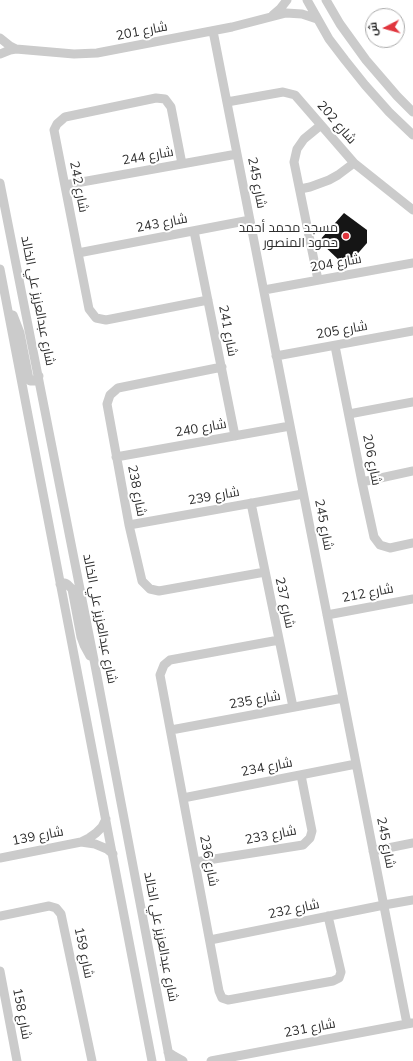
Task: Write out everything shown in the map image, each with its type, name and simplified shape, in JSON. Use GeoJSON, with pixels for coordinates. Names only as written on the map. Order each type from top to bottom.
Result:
{"type":"FeatureCollection","features":[{"type":"Feature","properties":{"kind":"street","name":"شارع 201"},"geometry":{"type":"LineString","coordinates":[[270,17],[280,9],[287,0]]}},
{"type":"Feature","properties":{"kind":"street"},"geometry":{"type":"LineString","coordinates":[[307,0],[329,39],[365,85],[389,112],[413,135]]}},
{"type":"Feature","properties":{"kind":"street"},"geometry":{"type":"LineString","coordinates":[[326,0],[340,24],[366,60],[413,112]]}},
{"type":"Feature","properties":{"kind":"street","name":"شارع 201"},"geometry":{"type":"LineString","coordinates":[[0,38],[16,49],[87,54],[106,52],[213,31],[251,23],[286,13],[302,14],[317,19]]}},
{"type":"Feature","properties":{"kind":"street","name":"شارع 245"},"geometry":{"type":"LineString","coordinates":[[213,31],[373,850],[410,1023]]}},
{"type":"Feature","properties":{"kind":"street","name":"شارع 201"},"geometry":{"type":"LineString","coordinates":[[0,54],[16,49]]}},
{"type":"Feature","properties":{"kind":"street","name":"شارع 202"},"geometry":{"type":"LineString","coordinates":[[226,102],[283,92],[295,95],[354,163],[413,210]]}},
{"type":"Feature","properties":{"kind":"street","name":"شارع 242"},"geometry":{"type":"LineString","coordinates":[[182,164],[171,107],[165,99],[156,98],[65,117],[57,124],[54,130],[89,310],[96,318],[106,320],[208,300]]}},
{"type":"Feature","properties":{"kind":"street"},"geometry":{"type":"LineString","coordinates":[[318,280],[294,162],[297,149],[304,139],[321,125]]}},
{"type":"Feature","properties":{"kind":"street","name":"شارع 244"},"geometry":{"type":"LineString","coordinates":[[65,185],[237,154]]}},
{"type":"Feature","properties":{"kind":"street"},"geometry":{"type":"LineString","coordinates":[[300,189],[329,180],[354,163]]}},
{"type":"Feature","properties":{"kind":"street","name":"شارع عبدالعزيز علي الخالد"},"geometry":{"type":"LineString","coordinates":[[0,183],[94,660],[169,1056]]}},
{"type":"Feature","properties":{"kind":"street","name":"شارع 243"},"geometry":{"type":"LineString","coordinates":[[78,253],[250,220]]}},
{"type":"Feature","properties":{"kind":"street","name":"شارع 241"},"geometry":{"type":"LineString","coordinates":[[194,231],[235,436]]}},
{"type":"Feature","properties":{"kind":"street","name":"شارع 204"},"geometry":{"type":"LineString","coordinates":[[264,290],[413,263]]}},
{"type":"Feature","properties":{"kind":"street"},"geometry":{"type":"LineString","coordinates":[[0,269],[152,1061]]}},
{"type":"Feature","properties":{"kind":"street"},"geometry":{"type":"LineString","coordinates":[[7,305],[18,329],[29,379],[34,381],[39,376]]}},
{"type":"Feature","properties":{"kind":"street","name":"شارع 205"},"geometry":{"type":"LineString","coordinates":[[276,356],[413,331]]}},
{"type":"Feature","properties":{"kind":"street","name":"شارع 206"},"geometry":{"type":"LineString","coordinates":[[335,346],[374,537],[380,545],[390,548],[413,543]]}},
{"type":"Feature","properties":{"kind":"street","name":"شارع 238"},"geometry":{"type":"LineString","coordinates":[[222,367],[118,388],[110,395],[107,404],[129,525],[142,581],[150,589],[159,591],[265,572]]}},
{"type":"Feature","properties":{"kind":"street"},"geometry":{"type":"LineString","coordinates":[[349,414],[413,402]]}},
{"type":"Feature","properties":{"kind":"street","name":"شارع 240"},"geometry":{"type":"LineString","coordinates":[[116,457],[290,426]]}},
{"type":"Feature","properties":{"kind":"street"},"geometry":{"type":"LineString","coordinates":[[362,482],[413,471]]}},
{"type":"Feature","properties":{"kind":"street","name":"شارع 239"},"geometry":{"type":"LineString","coordinates":[[129,525],[303,494]]}},
{"type":"Feature","properties":{"kind":"street","name":"شارع 237"},"geometry":{"type":"LineString","coordinates":[[251,504],[293,707]]}},
{"type":"Feature","properties":{"kind":"street"},"geometry":{"type":"LineString","coordinates":[[60,584],[68,584],[72,589],[82,637],[87,651],[94,660]]}},
{"type":"Feature","properties":{"kind":"street","name":"شارع 212"},"geometry":{"type":"LineString","coordinates":[[327,615],[413,599]]}},
{"type":"Feature","properties":{"kind":"street","name":"شارع 236"},"geometry":{"type":"LineString","coordinates":[[279,640],[170,660],[164,665],[160,675],[219,991],[222,998],[228,1000],[333,981],[339,978],[341,972],[328,916]]}},
{"type":"Feature","properties":{"kind":"street","name":"شارع 235"},"geometry":{"type":"LineString","coordinates":[[171,730],[344,698]]}},
{"type":"Feature","properties":{"kind":"street","name":"شارع 234"},"geometry":{"type":"LineString","coordinates":[[183,798],[356,764]]}},
{"type":"Feature","properties":{"kind":"street","name":"شارع 233"},"geometry":{"type":"LineString","coordinates":[[195,862],[303,844],[310,838],[312,831],[301,775]]}},
{"type":"Feature","properties":{"kind":"street","name":"شارع 139"},"geometry":{"type":"LineString","coordinates":[[0,858],[81,842],[96,833],[102,827],[106,819]]}},
{"type":"Feature","properties":{"kind":"street","name":"شارع 139"},"geometry":{"type":"LineString","coordinates":[[81,842],[94,844],[107,849],[113,854]]}},
{"type":"Feature","properties":{"kind":"street"},"geometry":{"type":"LineString","coordinates":[[373,850],[413,843]]}},
{"type":"Feature","properties":{"kind":"street","name":"شارع 232"},"geometry":{"type":"LineString","coordinates":[[210,940],[384,904],[413,900]]}},
{"type":"Feature","properties":{"kind":"street","name":"شارع 159"},"geometry":{"type":"LineString","coordinates":[[0,916],[49,906],[56,908],[62,914],[92,1061]]}},
{"type":"Feature","properties":{"kind":"street"},"geometry":{"type":"LineString","coordinates":[[131,946],[139,947],[148,943]]}},
{"type":"Feature","properties":{"kind":"street"},"geometry":{"type":"LineString","coordinates":[[134,962],[141,957],[150,958]]}},
{"type":"Feature","properties":{"kind":"street","name":"شارع 158"},"geometry":{"type":"LineString","coordinates":[[0,971],[17,1061]]}},
{"type":"Feature","properties":{"kind":"street","name":"شارع 231"},"geometry":{"type":"LineString","coordinates":[[211,1061],[226,1060],[410,1023]]}},
{"type":"Feature","properties":{"kind":"street"},"geometry":{"type":"LineString","coordinates":[[169,1056],[174,1056],[183,1061]]}},
{"type":"Feature","properties":{"kind":"building","name":"مسجد محمد أحمد حمود المنصور"},"geometry":{"type":"Polygon","coordinates":[[[344,213],[367,230],[367,243],[353,259],[341,262],[319,241],[344,213]]]}},
{"type":"Feature","properties":{"kind":"place","name":"مسجد محمد أحمد حمود المنصور"},"geometry":{"type":"Point","coordinates":[346,236]}}]}
